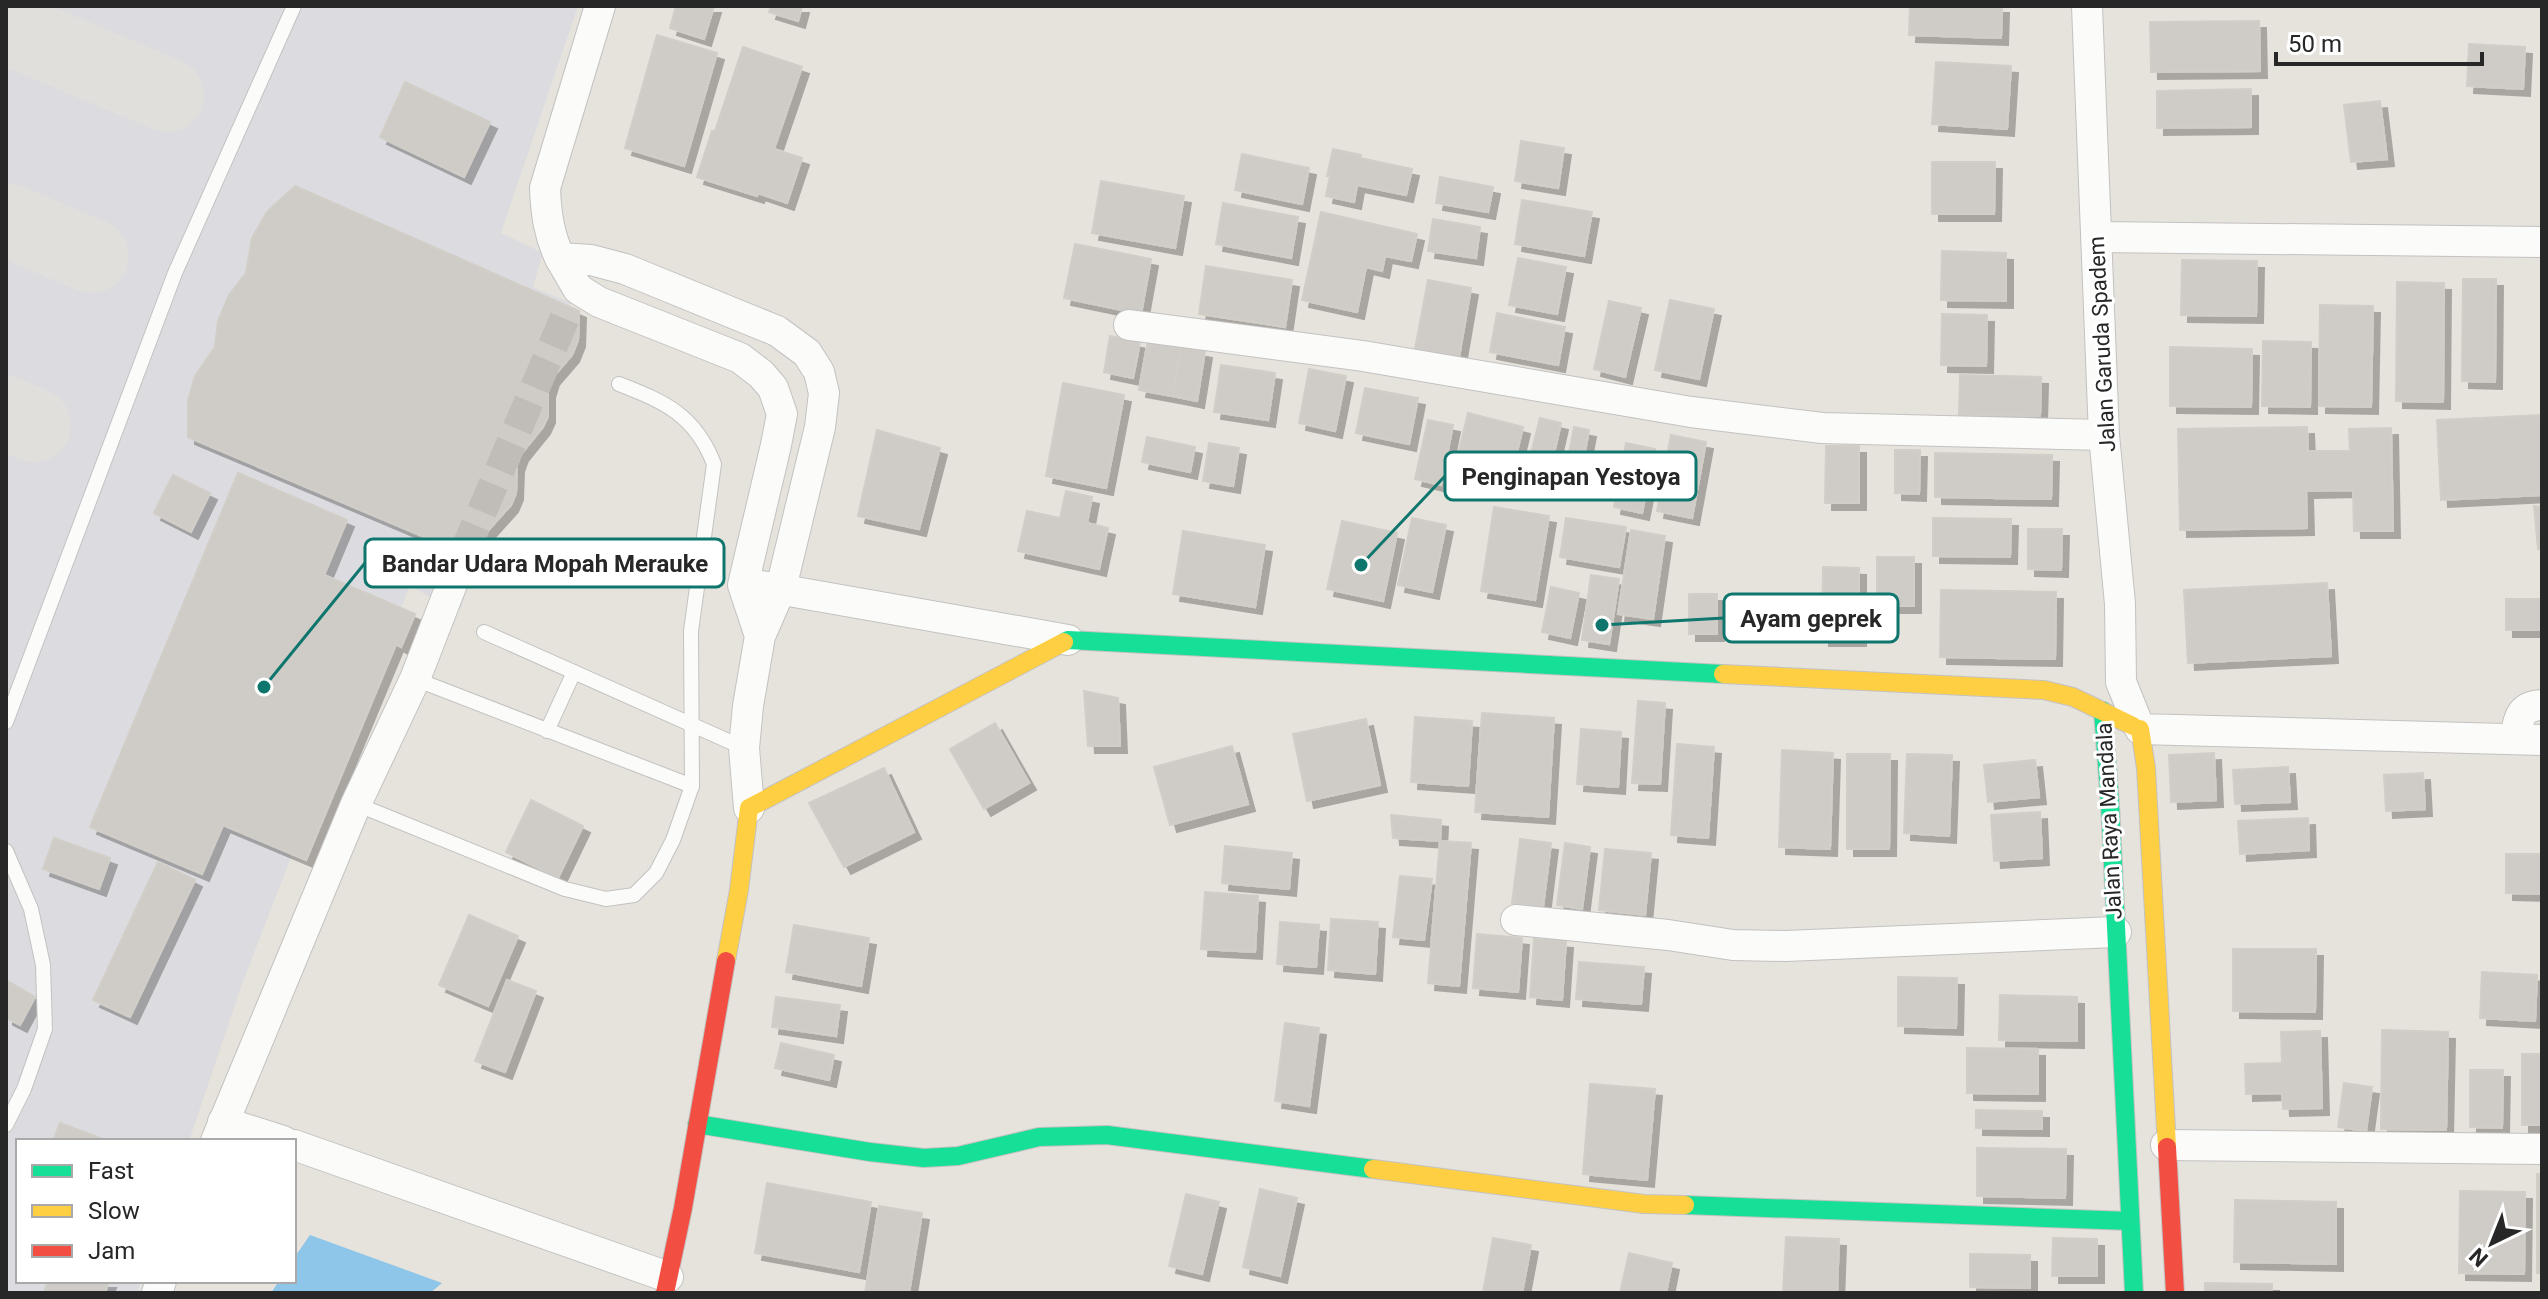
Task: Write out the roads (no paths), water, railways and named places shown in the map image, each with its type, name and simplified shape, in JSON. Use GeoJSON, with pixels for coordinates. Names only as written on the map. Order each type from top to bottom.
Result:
{"type":"FeatureCollection","features":[{"type":"Feature","properties":{"kind":"main road"},"geometry":{"type":"LineString","coordinates":[[666,1285],[683,1208],[739,890],[749,808],[1068,640],[2044,690],[2073,697],[2140,729]]}},
{"type":"Feature","properties":{"kind":"main road","name":"Jalan Raya Mandala"},"geometry":{"type":"LineString","coordinates":[[2103,711],[2134,1293]]}},
{"type":"Feature","properties":{"kind":"main road","name":"Jalan Raya Mandala"},"geometry":{"type":"LineString","coordinates":[[2140,729],[2146,768],[2175,1293]]}},
{"type":"Feature","properties":{"kind":"main road"},"geometry":{"type":"LineString","coordinates":[[697,1124],[924,1158],[958,1156],[1039,1137],[1107,1135],[1644,1204],[2130,1221]]}},
{"type":"Feature","properties":{"kind":"street"},"geometry":{"type":"LineString","coordinates":[[574,298],[552,242],[546,215],[545,188],[600,6]]}},
{"type":"Feature","properties":{"kind":"street","name":"Jalan Garuda Spadem"},"geometry":{"type":"LineString","coordinates":[[2087,6],[2104,435],[2120,604],[2121,682]]}},
{"type":"Feature","properties":{"kind":"street"},"geometry":{"type":"LineString","coordinates":[[2097,237],[2542,242]]}},
{"type":"Feature","properties":{"kind":"street"},"geometry":{"type":"LineString","coordinates":[[560,258],[591,260],[625,269],[777,331],[807,353],[819,372],[824,393],[820,427],[781,588],[760,636],[748,706],[744,748],[749,808]]}},
{"type":"Feature","properties":{"kind":"street"},"geometry":{"type":"LineString","coordinates":[[574,298],[591,260]]}},
{"type":"Feature","properties":{"kind":"street"},"geometry":{"type":"LineString","coordinates":[[574,298],[611,307],[740,358],[773,388],[782,414],[743,585],[760,636]]}},
{"type":"Feature","properties":{"kind":"street"},"geometry":{"type":"LineString","coordinates":[[1129,325],[1363,356],[1691,412],[1822,428],[2104,435]]}},
{"type":"Feature","properties":{"kind":"street"},"geometry":{"type":"LineString","coordinates":[[270,1139],[219,1131],[356,804],[415,679],[464,553]]}},
{"type":"Feature","properties":{"kind":"street"},"geometry":{"type":"LineString","coordinates":[[743,585],[781,588],[1068,640]]}},
{"type":"Feature","properties":{"kind":"street","name":"Jalan Raya Mandala"},"geometry":{"type":"LineString","coordinates":[[2103,711],[2121,682]]}},
{"type":"Feature","properties":{"kind":"street","name":"Jalan Raya Mandala"},"geometry":{"type":"LineString","coordinates":[[2121,682],[2140,729]]}},
{"type":"Feature","properties":{"kind":"street"},"geometry":{"type":"LineString","coordinates":[[2140,729],[2528,739],[2522,713],[2531,706],[2542,705]]}},
{"type":"Feature","properties":{"kind":"street"},"geometry":{"type":"LineString","coordinates":[[1516,920],[1668,935],[1733,945],[1786,946],[2116,932]]}},
{"type":"Feature","properties":{"kind":"street"},"geometry":{"type":"LineString","coordinates":[[2166,1145],[2542,1149]]}},
{"type":"Feature","properties":{"kind":"street"},"geometry":{"type":"LineString","coordinates":[[296,1146],[666,1285]]}},
{"type":"Feature","properties":{"kind":"lane"},"geometry":{"type":"LineString","coordinates":[[6,722],[175,273],[294,6]]}},
{"type":"Feature","properties":{"kind":"lane"},"geometry":{"type":"LineString","coordinates":[[356,804],[565,889],[606,899],[634,895],[656,873],[673,840],[692,786],[691,631],[714,464],[707,446],[690,423],[662,401],[619,384]]}},
{"type":"Feature","properties":{"kind":"lane"},"geometry":{"type":"LineString","coordinates":[[484,632],[744,748]]}},
{"type":"Feature","properties":{"kind":"lane"},"geometry":{"type":"LineString","coordinates":[[547,731],[574,672]]}},
{"type":"Feature","properties":{"kind":"lane"},"geometry":{"type":"LineString","coordinates":[[415,679],[692,786]]}},
{"type":"Feature","properties":{"kind":"lane"},"geometry":{"type":"LineString","coordinates":[[6,851],[31,909],[43,965],[45,1029],[24,1089],[6,1125]]}},
{"type":"Feature","properties":{"kind":"water"},"geometry":{"type":"Polygon","coordinates":[[[310,1235],[442,1283],[430,1293],[271,1293],[278,1283],[296,1283],[296,1255],[310,1235]]]}},
{"type":"Feature","properties":{"kind":"tunnel"},"geometry":{"type":"LineString","coordinates":[[464,553],[570,306]]}},
{"type":"Feature","properties":{"kind":"place","name":"Penginapan Yestoya"},"geometry":{"type":"Point","coordinates":[1361,565]}},
{"type":"Feature","properties":{"kind":"place","name":"Ayam geprek"},"geometry":{"type":"Point","coordinates":[1602,625]}},
{"type":"Feature","properties":{"kind":"place","name":"Bandar Udara Mopah Merauke"},"geometry":{"type":"Point","coordinates":[264,687]}}]}
